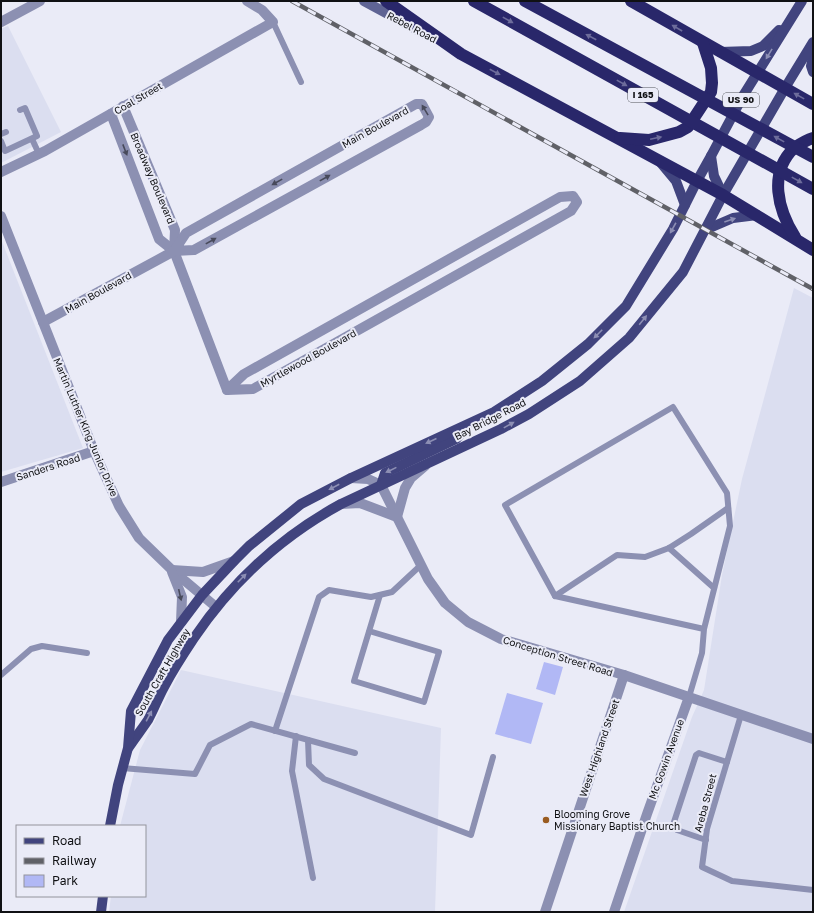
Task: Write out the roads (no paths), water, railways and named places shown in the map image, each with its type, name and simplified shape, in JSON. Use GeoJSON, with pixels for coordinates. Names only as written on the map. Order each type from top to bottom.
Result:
{"type":"FeatureCollection","features":[{"type":"Feature","properties":{"kind":"highway"},"geometry":{"type":"LineString","coordinates":[[386,1],[461,54],[723,195],[813,250]]}},
{"type":"Feature","properties":{"kind":"highway","name":"I 165"},"geometry":{"type":"LineString","coordinates":[[474,1],[813,189]]}},
{"type":"Feature","properties":{"kind":"highway","name":"I 165"},"geometry":{"type":"LineString","coordinates":[[525,1],[813,157]]}},
{"type":"Feature","properties":{"kind":"highway"},"geometry":{"type":"LineString","coordinates":[[631,1],[813,104]]}},
{"type":"Feature","properties":{"kind":"highway"},"geometry":{"type":"LineString","coordinates":[[617,138],[650,140],[679,132],[688,127],[711,92],[711,68],[703,43]]}},
{"type":"Feature","properties":{"kind":"highway"},"geometry":{"type":"LineString","coordinates":[[796,240],[786,221],[781,207],[778,191],[780,175],[782,164],[788,155],[799,144],[813,138]]}},
{"type":"Feature","properties":{"kind":"main road","name":"Rebel Road"},"geometry":{"type":"LineString","coordinates":[[364,1],[461,54]]}},
{"type":"Feature","properties":{"kind":"main road","name":"US 90"},"geometry":{"type":"LineString","coordinates":[[697,181],[757,73],[802,1]]}},
{"type":"Feature","properties":{"kind":"main road"},"geometry":{"type":"LineString","coordinates":[[720,52],[751,51],[757,49],[763,46],[789,20]]}},
{"type":"Feature","properties":{"kind":"main road","name":"Bay Bridge Road"},"geometry":{"type":"LineString","coordinates":[[216,607],[242,578],[280,545],[322,514],[501,429],[529,414],[580,382],[629,338],[683,272],[723,195],[784,88],[813,42]]}},
{"type":"Feature","properties":{"kind":"main road"},"geometry":{"type":"LineString","coordinates":[[813,57],[811,66],[813,72]]}},
{"type":"Feature","properties":{"kind":"main road"},"geometry":{"type":"LineString","coordinates":[[711,156],[714,176],[723,195]]}},
{"type":"Feature","properties":{"kind":"main road"},"geometry":{"type":"LineString","coordinates":[[658,160],[676,181],[685,205]]}},
{"type":"Feature","properties":{"kind":"main road","name":"Bay Bridge Road"},"geometry":{"type":"LineString","coordinates":[[202,595],[249,546],[302,504],[351,478],[494,412],[542,381],[588,344],[626,306],[673,229],[697,181]]}},
{"type":"Feature","properties":{"kind":"main road"},"geometry":{"type":"LineString","coordinates":[[705,230],[733,218],[757,215]]}},
{"type":"Feature","properties":{"kind":"main road"},"geometry":{"type":"LineString","coordinates":[[381,485],[385,473],[456,439],[472,422]]}},
{"type":"Feature","properties":{"kind":"main road","name":"South Craft Highway"},"geometry":{"type":"LineString","coordinates":[[110,825],[122,768],[128,748],[131,711],[168,640],[202,595]]}},
{"type":"Feature","properties":{"kind":"main road","name":"South Craft Highway"},"geometry":{"type":"LineString","coordinates":[[128,748],[148,719],[165,686],[194,638],[216,607]]}},
{"type":"Feature","properties":{"kind":"main road"},"geometry":{"type":"LineString","coordinates":[[101,912],[103,897]]}},
{"type":"Feature","properties":{"kind":"street"},"geometry":{"type":"LineString","coordinates":[[1,22],[40,1]]}},
{"type":"Feature","properties":{"kind":"street"},"geometry":{"type":"LineString","coordinates":[[247,1],[262,10],[273,22]]}},
{"type":"Feature","properties":{"kind":"street","name":"Coal Street"},"geometry":{"type":"LineString","coordinates":[[1,172],[39,154],[273,22]]}},
{"type":"Feature","properties":{"kind":"street","name":"Main Boulevard"},"geometry":{"type":"LineString","coordinates":[[43,322],[174,251],[194,250],[421,125],[426,122],[429,116],[422,104],[416,104],[186,232],[174,251]]}},
{"type":"Feature","properties":{"kind":"street","name":"Broadway Boulevard"},"geometry":{"type":"LineString","coordinates":[[124,106],[175,230],[174,251],[227,390]]}},
{"type":"Feature","properties":{"kind":"street","name":"Broadway Boulevard"},"geometry":{"type":"LineString","coordinates":[[111,114],[159,239],[174,251]]}},
{"type":"Feature","properties":{"kind":"street","name":"Myrtlewood Boulevard"},"geometry":{"type":"LineString","coordinates":[[573,196],[577,202],[571,211],[253,389],[227,390],[244,374],[560,197],[573,196]]}},
{"type":"Feature","properties":{"kind":"street","name":"Martin Luther King Junior Drive"},"geometry":{"type":"LineString","coordinates":[[1,216],[94,451],[119,506],[139,538],[172,570],[216,607]]}},
{"type":"Feature","properties":{"kind":"street","name":"Sanders Road"},"geometry":{"type":"LineString","coordinates":[[1,482],[94,451]]}},
{"type":"Feature","properties":{"kind":"street"},"geometry":{"type":"LineString","coordinates":[[341,504],[360,503],[397,517],[405,488],[411,478],[429,463]]}},
{"type":"Feature","properties":{"kind":"street"},"geometry":{"type":"LineString","coordinates":[[351,478],[368,479],[381,485]]}},
{"type":"Feature","properties":{"kind":"street","name":"Conception Street Road"},"geometry":{"type":"LineString","coordinates":[[381,485],[428,578],[445,603],[468,622],[502,639],[624,675],[813,739]]}},
{"type":"Feature","properties":{"kind":"street"},"geometry":{"type":"LineString","coordinates":[[181,622],[182,597],[172,570],[203,572],[234,561]]}},
{"type":"Feature","properties":{"kind":"street","name":"West Highland Street"},"geometry":{"type":"LineString","coordinates":[[545,912],[624,675]]}},
{"type":"Feature","properties":{"kind":"street","name":"Mc Gowin Avenue"},"geometry":{"type":"LineString","coordinates":[[614,912],[689,697]]}},
{"type":"Feature","properties":{"kind":"lane"},"geometry":{"type":"LineString","coordinates":[[273,22],[301,82]]}},
{"type":"Feature","properties":{"kind":"lane"},"geometry":{"type":"LineString","coordinates":[[1,143],[5,152],[37,136],[29,123],[25,108],[20,110]]}},
{"type":"Feature","properties":{"kind":"lane"},"geometry":{"type":"LineString","coordinates":[[32,139],[39,154]]}},
{"type":"Feature","properties":{"kind":"lane"},"geometry":{"type":"LineString","coordinates":[[689,697],[702,653],[704,628],[730,526],[727,493],[673,407],[505,505],[555,596],[704,628]]}},
{"type":"Feature","properties":{"kind":"lane"},"geometry":{"type":"LineString","coordinates":[[555,596],[617,555],[644,557],[669,548],[728,508]]}},
{"type":"Feature","properties":{"kind":"lane"},"geometry":{"type":"LineString","coordinates":[[669,548],[714,588]]}},
{"type":"Feature","properties":{"kind":"lane"},"geometry":{"type":"LineString","coordinates":[[275,731],[319,597],[329,590],[371,598],[392,592],[421,565]]}},
{"type":"Feature","properties":{"kind":"lane"},"geometry":{"type":"LineString","coordinates":[[369,631],[439,652],[424,702],[354,681],[369,631],[380,595]]}},
{"type":"Feature","properties":{"kind":"lane"},"geometry":{"type":"LineString","coordinates":[[1,675],[31,649],[42,646],[86,653]]}},
{"type":"Feature","properties":{"kind":"lane","name":"Areba Street"},"geometry":{"type":"LineString","coordinates":[[741,715],[707,830],[702,866],[732,881],[813,890]]}},
{"type":"Feature","properties":{"kind":"lane"},"geometry":{"type":"LineString","coordinates":[[122,768],[195,774],[210,744],[251,724],[355,752]]}},
{"type":"Feature","properties":{"kind":"lane"},"geometry":{"type":"LineString","coordinates":[[296,736],[292,771],[313,878]]}},
{"type":"Feature","properties":{"kind":"lane"},"geometry":{"type":"LineString","coordinates":[[308,740],[309,765],[324,779],[471,834],[493,757]]}},
{"type":"Feature","properties":{"kind":"lane"},"geometry":{"type":"LineString","coordinates":[[706,840],[677,830],[674,826],[674,822],[696,755],[699,753],[727,762]]}},
{"type":"Feature","properties":{"kind":"railway"},"geometry":{"type":"LineString","coordinates":[[292,1],[813,289]]}},
{"type":"Feature","properties":{"kind":"place","name":"Blooming Grove Missionary Baptist Church"},"geometry":{"type":"Point","coordinates":[546,820]}}]}
